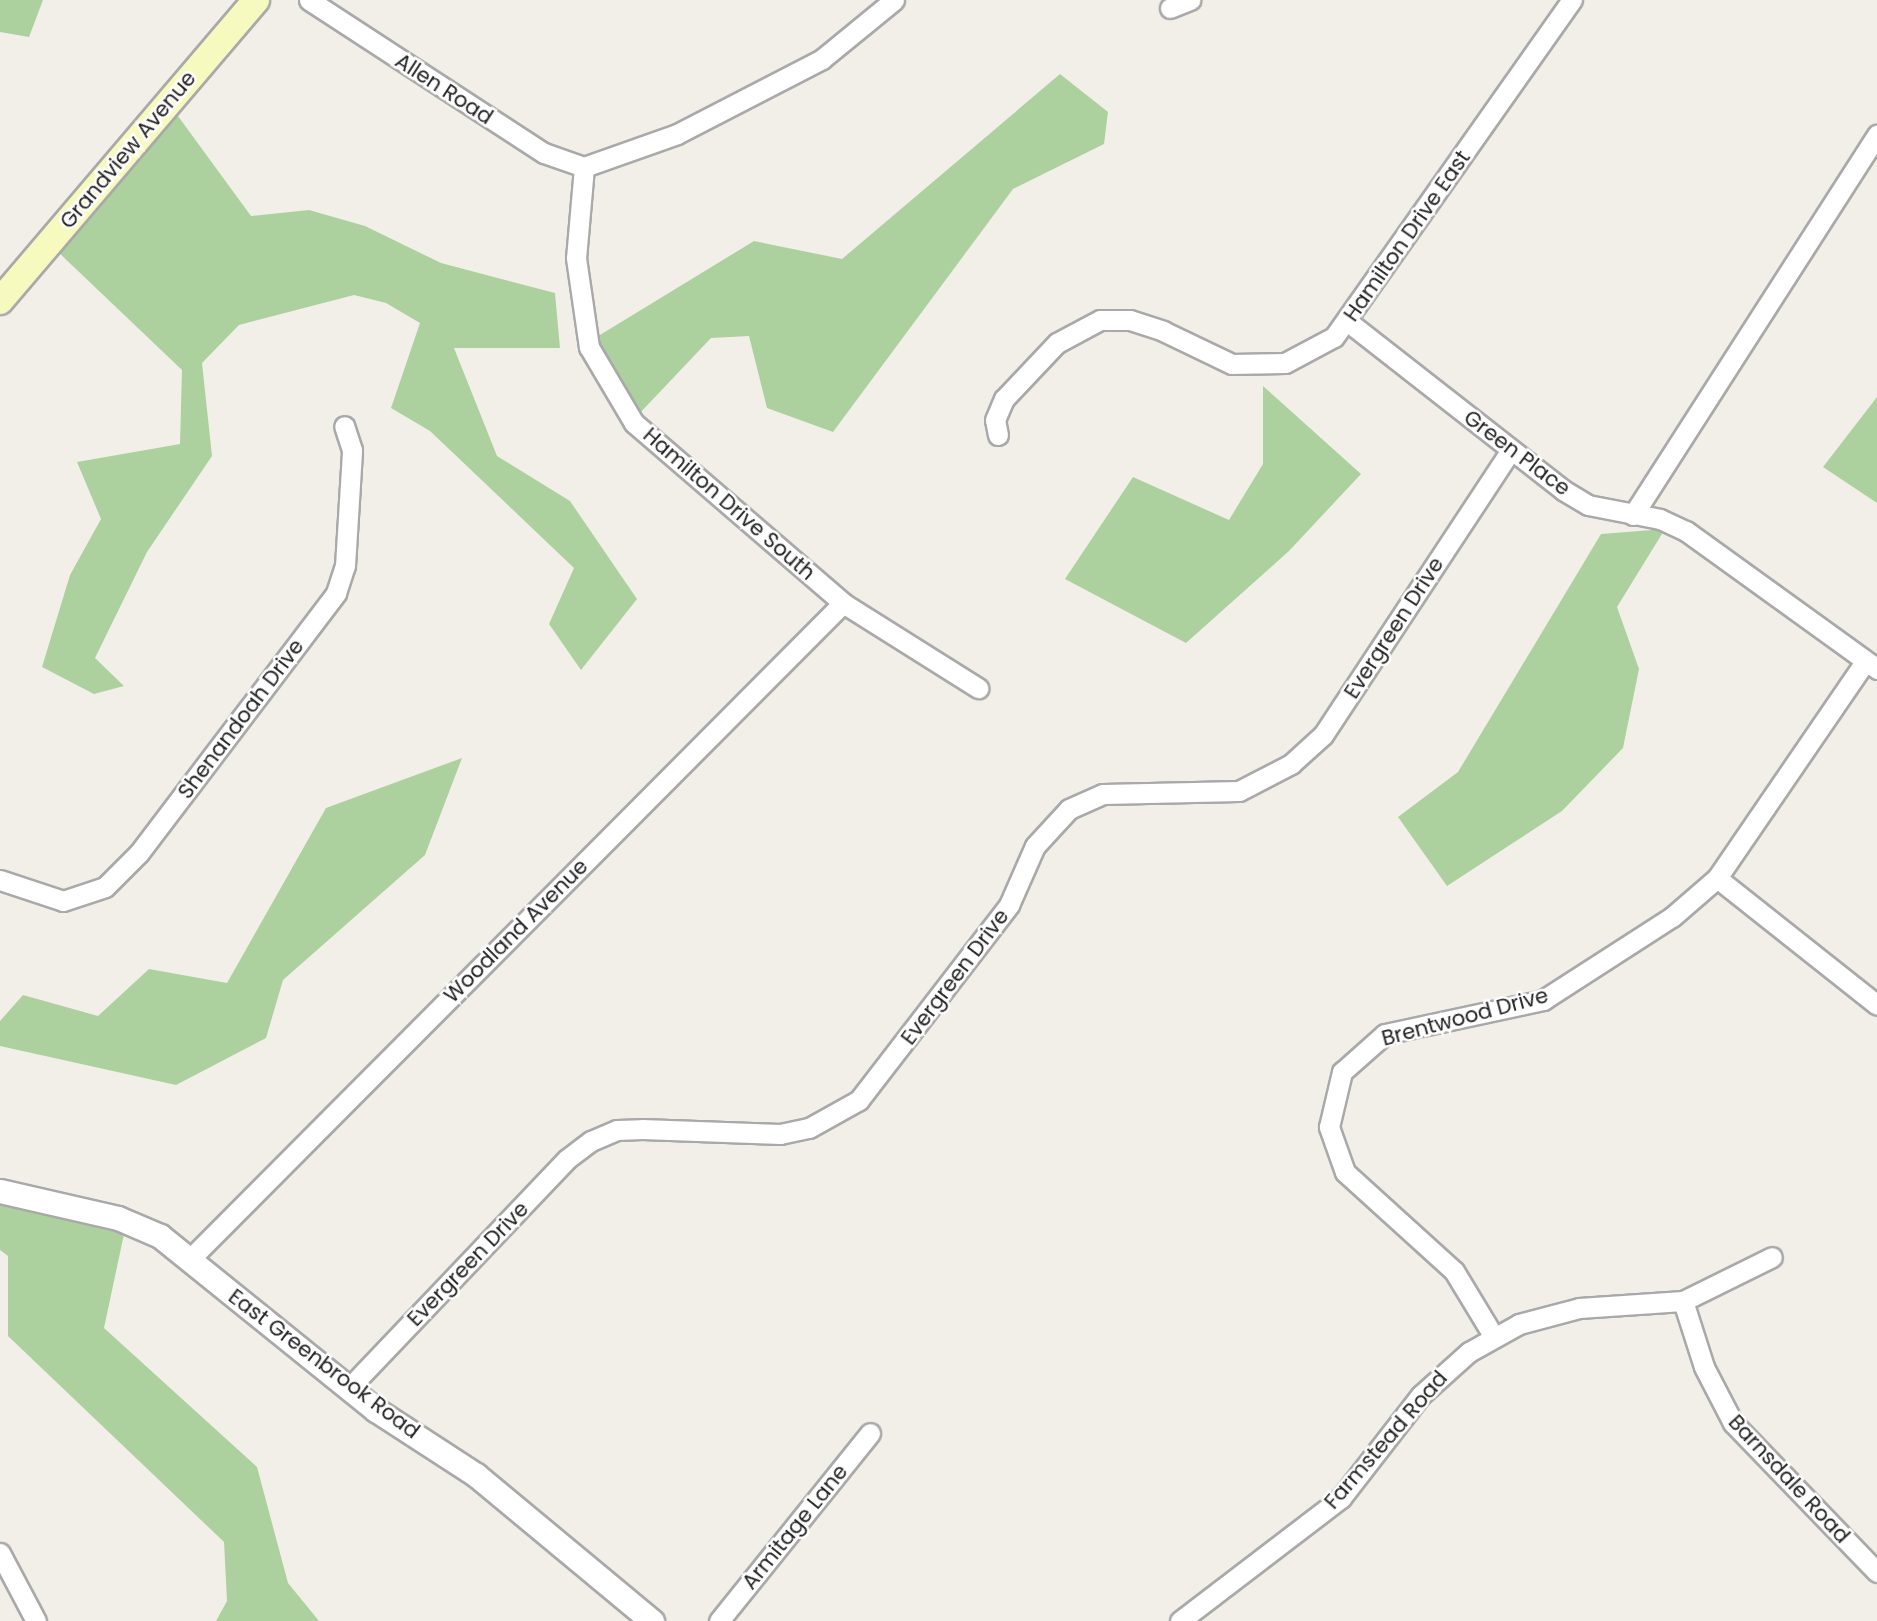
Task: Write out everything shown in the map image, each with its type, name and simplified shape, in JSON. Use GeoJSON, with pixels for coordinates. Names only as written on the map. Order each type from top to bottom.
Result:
{"type":"FeatureCollection","features":[{"type":"Feature","properties":{"kind":"main road","name":"Grandview Avenue"},"geometry":{"type":"LineString","coordinates":[[0,301],[256,0]]}},
{"type":"Feature","properties":{"kind":"street","name":"Allen Road"},"geometry":{"type":"LineString","coordinates":[[309,0],[544,153],[584,167]]}},
{"type":"Feature","properties":{"kind":"street"},"geometry":{"type":"LineString","coordinates":[[584,167],[677,134],[822,59],[894,0]]}},
{"type":"Feature","properties":{"kind":"street"},"geometry":{"type":"LineString","coordinates":[[1170,8],[1190,0]]}},
{"type":"Feature","properties":{"kind":"street","name":"Hamilton Drive East"},"geometry":{"type":"LineString","coordinates":[[998,435],[995,420],[1004,399],[1057,342],[1100,320],[1130,320],[1232,364],[1259,366],[1309,354],[1348,321],[1572,0]]}},
{"type":"Feature","properties":{"kind":"street"},"geometry":{"type":"LineString","coordinates":[[1633,514],[1877,135]]}},
{"type":"Feature","properties":{"kind":"street","name":"Hamilton Drive South"},"geometry":{"type":"LineString","coordinates":[[584,167],[576,258],[589,347],[634,423],[843,603],[978,688]]}},
{"type":"Feature","properties":{"kind":"street","name":"Green Place"},"geometry":{"type":"LineString","coordinates":[[1348,321],[1511,450],[1588,505],[1633,514],[1686,531],[1871,666]]}},
{"type":"Feature","properties":{"kind":"street","name":"Shenandoah Drive"},"geometry":{"type":"LineString","coordinates":[[0,880],[51,899],[85,896],[122,873],[180,799],[336,593],[345,566],[352,450],[344,426]]}},
{"type":"Feature","properties":{"kind":"street","name":"Evergreen Drive"},"geometry":{"type":"LineString","coordinates":[[349,1388],[567,1159],[591,1141],[617,1130],[642,1129],[780,1134],[809,1128],[859,1100],[1009,905],[1035,846],[1069,809],[1103,794],[1239,791],[1291,764],[1323,735],[1511,450]]}},
{"type":"Feature","properties":{"kind":"street","name":"Woodland Avenue"},"geometry":{"type":"LineString","coordinates":[[190,1260],[843,603]]}},
{"type":"Feature","properties":{"kind":"street","name":"Brentwood Drive"},"geometry":{"type":"LineString","coordinates":[[1494,1337],[1454,1270],[1345,1172],[1329,1127],[1342,1072],[1385,1034],[1543,1000],[1581,980],[1672,917],[1717,878],[1871,666]]}},
{"type":"Feature","properties":{"kind":"street"},"geometry":{"type":"LineString","coordinates":[[1717,878],[1877,1005]]}},
{"type":"Feature","properties":{"kind":"street","name":"East Greenbrook Road"},"geometry":{"type":"LineString","coordinates":[[0,1191],[118,1218],[160,1236],[349,1388],[476,1475],[652,1621]]}},
{"type":"Feature","properties":{"kind":"street","name":"Farmstead Road"},"geometry":{"type":"LineString","coordinates":[[1180,1621],[1341,1498],[1438,1377],[1494,1337],[1579,1308],[1683,1301],[1772,1257]]}},
{"type":"Feature","properties":{"kind":"street","name":"Barnsdale Road"},"geometry":{"type":"LineString","coordinates":[[1683,1301],[1704,1367],[1733,1423],[1877,1572]]}},
{"type":"Feature","properties":{"kind":"street","name":"Armitage Lane"},"geometry":{"type":"LineString","coordinates":[[719,1621],[870,1433]]}},
{"type":"Feature","properties":{"kind":"street"},"geometry":{"type":"LineString","coordinates":[[0,1553],[36,1621]]}},
{"type":"Feature","properties":{"kind":"green space"},"geometry":{"type":"Polygon","coordinates":[[[0,0],[43,0],[29,37],[0,32],[0,0]]]}},
{"type":"Feature","properties":{"kind":"green space"},"geometry":{"type":"Polygon","coordinates":[[[1060,74],[1108,112],[1104,144],[1013,189],[833,432],[767,408],[749,336],[711,338],[638,415],[595,338],[754,241],[842,259],[1060,74]]]}},
{"type":"Feature","properties":{"kind":"green space"},"geometry":{"type":"Polygon","coordinates":[[[175,112],[251,216],[309,210],[365,226],[441,263],[555,293],[560,348],[454,348],[497,456],[570,501],[637,599],[581,670],[549,624],[574,568],[430,431],[391,408],[420,323],[386,303],[354,295],[239,325],[202,363],[212,456],[147,552],[95,658],[124,686],[94,694],[42,667],[70,575],[101,519],[77,462],[180,444],[182,370],[56,250],[175,112]]]}},
{"type":"Feature","properties":{"kind":"green space"},"geometry":{"type":"Polygon","coordinates":[[[1263,386],[1361,474],[1289,551],[1186,643],[1065,579],[1133,477],[1229,520],[1263,464],[1263,386]]]}},
{"type":"Feature","properties":{"kind":"green space"},"geometry":{"type":"Polygon","coordinates":[[[1877,397],[1877,503],[1823,467],[1877,397]]]}},
{"type":"Feature","properties":{"kind":"green space"},"geometry":{"type":"Polygon","coordinates":[[[1665,529],[1617,607],[1639,669],[1623,748],[1562,811],[1447,886],[1398,817],[1458,772],[1601,534],[1665,529]]]}},
{"type":"Feature","properties":{"kind":"green space"},"geometry":{"type":"Polygon","coordinates":[[[462,758],[425,855],[283,980],[266,1038],[176,1085],[0,1046],[0,1021],[23,995],[98,1016],[149,969],[227,983],[326,808],[462,758]]]}},
{"type":"Feature","properties":{"kind":"green space"},"geometry":{"type":"Polygon","coordinates":[[[0,1204],[124,1234],[104,1328],[257,1467],[288,1583],[319,1621],[216,1621],[227,1601],[224,1542],[8,1336],[8,1256],[0,1250],[0,1204]]]}}]}
